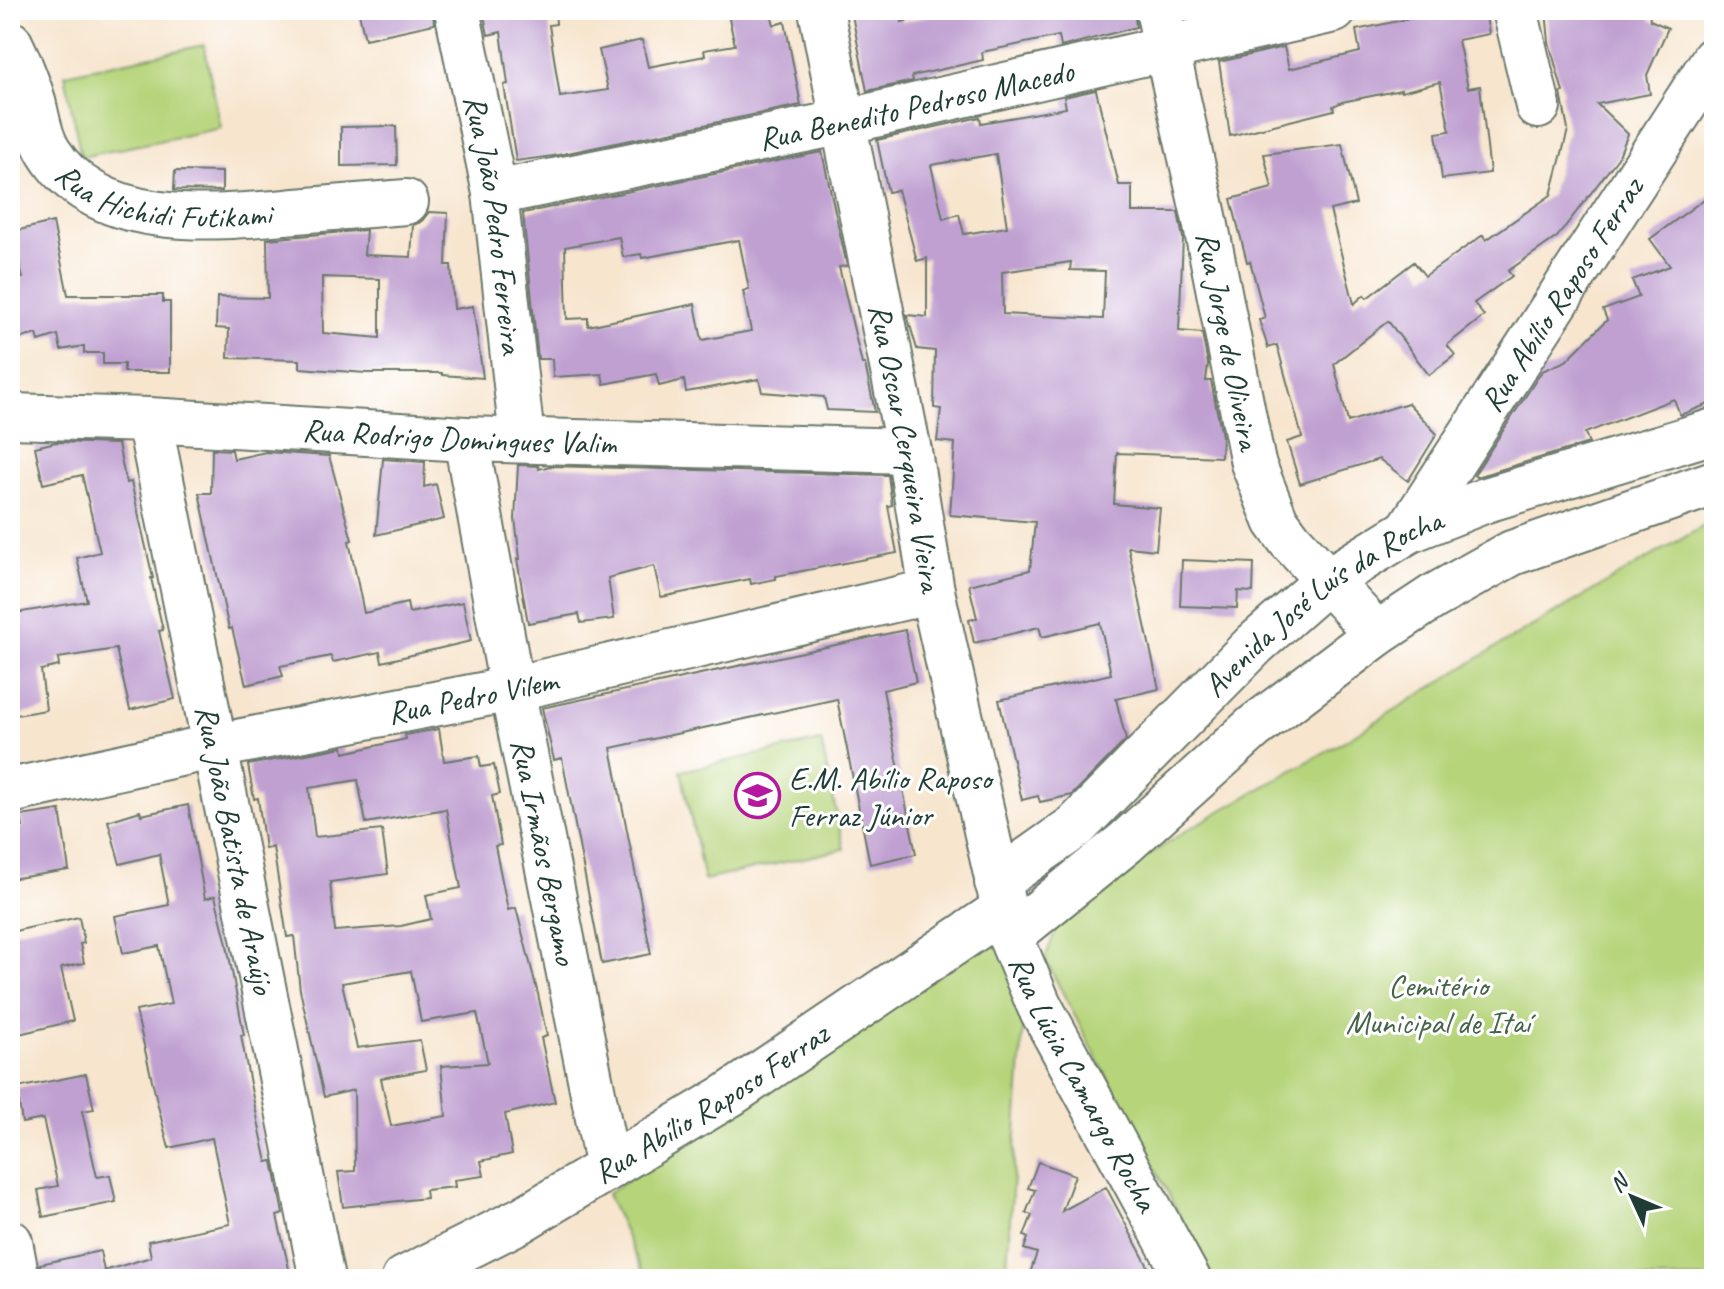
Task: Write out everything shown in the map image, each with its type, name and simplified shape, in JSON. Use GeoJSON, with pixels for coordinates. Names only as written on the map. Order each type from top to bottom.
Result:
{"type":"FeatureCollection","features":[{"type":"Feature","properties":{"kind":"street","name":"Rua João Pedro Ferreira"},"geometry":{"type":"LineString","coordinates":[[457,10],[495,193],[522,439]]}},
{"type":"Feature","properties":{"kind":"street","name":"Rua Oscar Cerqueira Vieira"},"geometry":{"type":"LineString","coordinates":[[821,10],[909,451],[932,591],[1004,909]]}},
{"type":"Feature","properties":{"kind":"street","name":"Rua Benedito Pedroso Macedo"},"geometry":{"type":"LineString","coordinates":[[495,193],[844,122],[1162,29],[1334,10]]}},
{"type":"Feature","properties":{"kind":"street"},"geometry":{"type":"LineString","coordinates":[[1515,10],[1538,106]]}},
{"type":"Feature","properties":{"kind":"street","name":"Rua Jorge de Oliveira"},"geometry":{"type":"LineString","coordinates":[[1162,29],[1204,216],[1253,463],[1276,521],[1377,634]]}},
{"type":"Feature","properties":{"kind":"street","name":"Rua Hichidi Futikami"},"geometry":{"type":"LineString","coordinates":[[10,43],[31,94],[48,150],[67,176],[94,195],[131,208],[175,216],[220,218],[406,202]]}},
{"type":"Feature","properties":{"kind":"street","name":"Rua Abílio Raposo Ferraz"},"geometry":{"type":"LineString","coordinates":[[1408,531],[1714,59]]}},
{"type":"Feature","properties":{"kind":"street","name":"Rua Rodrigo Domingues Valim"},"geometry":{"type":"LineString","coordinates":[[10,416],[149,420],[466,439],[909,451]]}},
{"type":"Feature","properties":{"kind":"street","name":"Rua João Batista de Araújo"},"geometry":{"type":"LineString","coordinates":[[149,420],[322,1279]]}},
{"type":"Feature","properties":{"kind":"street","name":"Avenida José Luís da Rocha"},"geometry":{"type":"LineString","coordinates":[[1004,909],[1076,826],[1255,644],[1328,580],[1408,531],[1486,500],[1714,431]]}},
{"type":"Feature","properties":{"kind":"street","name":"Rua Irmãos Bergamo"},"geometry":{"type":"LineString","coordinates":[[466,439],[512,689],[608,1168]]}},
{"type":"Feature","properties":{"kind":"street","name":"Avenida José Luís da Rocha"},"geometry":{"type":"LineString","coordinates":[[1004,909],[1125,843],[1254,727],[1377,634],[1433,597],[1512,553],[1714,483]]}},
{"type":"Feature","properties":{"kind":"street","name":"Rua Pedro Vilem"},"geometry":{"type":"LineString","coordinates":[[10,791],[216,746],[512,689],[932,591]]}},
{"type":"Feature","properties":{"kind":"street"},"geometry":{"type":"LineString","coordinates":[[1216,684],[1254,727]]}},
{"type":"Feature","properties":{"kind":"street","name":"Rua Abílio Raposo Ferraz"},"geometry":{"type":"LineString","coordinates":[[404,1279],[521,1220],[729,1095],[1004,909]]}},
{"type":"Feature","properties":{"kind":"street","name":"Rua Lúcia Camargo Rocha"},"geometry":{"type":"LineString","coordinates":[[1004,909],[1039,1005],[1188,1279]]}},
{"type":"Feature","properties":{"kind":"street"},"geometry":{"type":"LineString","coordinates":[[10,1242],[17,1279]]}},
{"type":"Feature","properties":{"kind":"green space"},"geometry":{"type":"Polygon","coordinates":[[[204,45],[221,128],[81,157],[65,74],[204,45]]]}},
{"type":"Feature","properties":{"kind":"green space","name":"Cemitério Municipal de Itaí"},"geometry":{"type":"Polygon","coordinates":[[[1709,523],[1714,532],[1714,1279],[1213,1279],[1045,959],[1060,919],[1091,893],[1187,830],[1346,740],[1495,648],[1709,523]]]}},
{"type":"Feature","properties":{"kind":"green space"},"geometry":{"type":"Polygon","coordinates":[[[821,741],[844,849],[704,880],[681,771],[821,741]]]}},
{"type":"Feature","properties":{"kind":"green space"},"geometry":{"type":"Polygon","coordinates":[[[998,936],[1025,1000],[1006,1279],[646,1279],[607,1194],[998,936]]]}},
{"type":"Feature","properties":{"kind":"building"},"geometry":{"type":"Polygon","coordinates":[[[433,10],[434,24],[365,39],[359,13],[433,10]]]}},
{"type":"Feature","properties":{"kind":"building"},"geometry":{"type":"Polygon","coordinates":[[[483,10],[555,10],[556,24],[549,25],[560,97],[608,90],[599,50],[642,40],[648,67],[705,56],[704,50],[735,45],[727,10],[770,10],[774,25],[785,22],[801,105],[516,161],[504,85],[508,84],[501,32],[488,35],[483,10]]]}},
{"type":"Feature","properties":{"kind":"building"},"geometry":{"type":"Polygon","coordinates":[[[851,10],[900,10],[902,22],[956,10],[1134,10],[1136,27],[1061,47],[1059,36],[982,52],[983,60],[912,76],[913,81],[867,91],[851,10]]]}},
{"type":"Feature","properties":{"kind":"building"},"geometry":{"type":"Polygon","coordinates":[[[1416,10],[1485,10],[1489,34],[1458,40],[1468,88],[1480,86],[1490,173],[1442,179],[1436,133],[1450,131],[1440,82],[1342,102],[1333,106],[1334,110],[1230,136],[1219,62],[1284,47],[1289,69],[1360,52],[1356,30],[1417,17],[1416,10]]]}},
{"type":"Feature","properties":{"kind":"building"},"geometry":{"type":"Polygon","coordinates":[[[1546,10],[1649,10],[1650,20],[1668,28],[1647,75],[1650,94],[1597,104],[1628,134],[1618,158],[1557,237],[1508,271],[1512,276],[1474,303],[1484,316],[1447,345],[1455,355],[1429,375],[1388,321],[1334,364],[1348,422],[1408,403],[1437,434],[1408,481],[1379,459],[1300,484],[1287,442],[1302,437],[1277,345],[1268,348],[1259,320],[1265,318],[1231,199],[1272,188],[1264,154],[1342,144],[1356,204],[1330,210],[1354,304],[1364,295],[1367,298],[1414,262],[1425,276],[1483,235],[1486,240],[1551,195],[1568,130],[1563,92],[1549,42],[1546,10]]]}},
{"type":"Feature","properties":{"kind":"building"},"geometry":{"type":"Polygon","coordinates":[[[1096,90],[1119,185],[1132,185],[1132,212],[1178,212],[1183,238],[1179,331],[1202,333],[1208,364],[1206,381],[1211,381],[1222,436],[1221,457],[1117,453],[1114,504],[1160,508],[1156,550],[1128,547],[1159,689],[1116,699],[1126,740],[1072,795],[1040,802],[1038,796],[1022,800],[999,700],[1111,674],[1100,623],[1042,637],[1039,627],[974,643],[969,620],[977,618],[969,585],[1030,570],[1035,522],[950,515],[955,443],[937,441],[941,409],[934,408],[935,351],[917,349],[907,315],[927,317],[927,258],[917,261],[898,190],[888,192],[877,140],[980,117],[981,123],[1066,108],[1064,97],[1096,90]],[[996,154],[931,165],[943,219],[959,214],[964,234],[1007,227],[996,154]],[[1071,262],[1002,272],[1003,314],[1103,319],[1105,271],[1070,270],[1071,262]]]}},
{"type":"Feature","properties":{"kind":"building"},"geometry":{"type":"Polygon","coordinates":[[[396,126],[397,165],[341,166],[341,127],[396,126]]]}},
{"type":"Feature","properties":{"kind":"building"},"geometry":{"type":"Polygon","coordinates":[[[822,152],[847,266],[839,267],[875,412],[827,410],[824,397],[762,392],[759,379],[686,392],[684,380],[659,386],[656,374],[604,384],[602,374],[553,377],[552,359],[538,359],[523,213],[822,152]],[[619,237],[565,247],[567,319],[588,318],[588,326],[695,304],[702,340],[751,331],[743,291],[749,289],[739,240],[642,258],[641,254],[623,257],[619,237]]]}},
{"type":"Feature","properties":{"kind":"building"},"geometry":{"type":"Polygon","coordinates":[[[175,171],[222,172],[222,191],[174,190],[175,171]]]}},
{"type":"Feature","properties":{"kind":"building"},"geometry":{"type":"Polygon","coordinates":[[[1714,192],[1714,402],[1680,415],[1674,399],[1585,433],[1589,443],[1476,477],[1474,475],[1542,371],[1566,361],[1607,320],[1603,310],[1639,297],[1632,280],[1670,266],[1650,239],[1714,192]]]}},
{"type":"Feature","properties":{"kind":"building"},"geometry":{"type":"Polygon","coordinates":[[[429,212],[448,213],[446,265],[451,265],[454,309],[473,306],[483,378],[442,373],[366,373],[300,368],[300,360],[228,358],[229,329],[216,328],[217,297],[268,298],[267,239],[366,230],[364,255],[411,257],[413,225],[421,222],[429,212]],[[322,277],[323,333],[380,338],[380,279],[322,277]]]}},
{"type":"Feature","properties":{"kind":"building"},"geometry":{"type":"Polygon","coordinates":[[[53,222],[68,295],[163,295],[163,302],[170,302],[170,372],[124,372],[124,364],[103,364],[103,353],[84,353],[84,346],[61,350],[58,335],[39,341],[37,334],[10,341],[10,281],[23,278],[11,232],[53,222]]]}},
{"type":"Feature","properties":{"kind":"building"},"geometry":{"type":"Polygon","coordinates":[[[56,442],[118,444],[126,483],[131,482],[153,578],[163,630],[159,631],[175,699],[130,710],[116,649],[58,658],[59,666],[41,670],[46,710],[10,716],[10,614],[87,601],[77,558],[100,552],[82,475],[43,484],[35,447],[56,442]]]}},
{"type":"Feature","properties":{"kind":"building"},"geometry":{"type":"Polygon","coordinates":[[[212,449],[232,450],[234,459],[266,452],[329,456],[352,540],[349,541],[364,613],[407,603],[409,613],[463,602],[471,641],[382,662],[380,652],[333,662],[331,656],[280,666],[283,676],[246,685],[232,628],[229,629],[199,493],[211,493],[212,449]]]}},
{"type":"Feature","properties":{"kind":"building"},"geometry":{"type":"Polygon","coordinates":[[[383,459],[425,462],[424,487],[436,484],[444,519],[376,535],[383,459]]]}},
{"type":"Feature","properties":{"kind":"building"},"geometry":{"type":"Polygon","coordinates":[[[518,465],[538,466],[539,469],[550,466],[888,475],[892,505],[888,506],[897,553],[776,576],[776,579],[751,584],[750,579],[661,597],[654,566],[608,578],[614,619],[581,623],[579,614],[528,623],[517,559],[520,559],[515,519],[518,465]]]}},
{"type":"Feature","properties":{"kind":"building"},"geometry":{"type":"Polygon","coordinates":[[[1182,560],[1254,563],[1253,592],[1238,591],[1237,608],[1180,606],[1182,560]]]}},
{"type":"Feature","properties":{"kind":"building"},"geometry":{"type":"Polygon","coordinates":[[[905,630],[916,682],[883,690],[916,854],[870,864],[837,699],[611,748],[651,954],[602,964],[562,758],[554,760],[542,708],[905,630]]]}},
{"type":"Feature","properties":{"kind":"building"},"geometry":{"type":"Polygon","coordinates":[[[439,729],[444,761],[479,756],[481,767],[494,765],[500,794],[492,796],[501,845],[495,846],[508,910],[516,908],[538,994],[547,1036],[541,1038],[555,1102],[505,1114],[512,1154],[481,1161],[484,1176],[454,1180],[455,1187],[425,1190],[426,1198],[343,1207],[338,1172],[355,1171],[354,1090],[324,1097],[300,990],[294,936],[287,937],[273,847],[265,849],[258,798],[254,799],[248,765],[343,747],[344,753],[406,739],[405,735],[439,729]],[[358,780],[309,788],[315,837],[382,830],[388,874],[330,882],[335,931],[401,926],[431,919],[426,895],[461,888],[446,809],[366,823],[358,780]],[[411,971],[342,983],[357,1048],[420,1040],[426,1070],[381,1078],[391,1126],[446,1116],[441,1066],[488,1063],[477,1013],[421,1022],[411,971]]]}},
{"type":"Feature","properties":{"kind":"building"},"geometry":{"type":"Polygon","coordinates":[[[188,805],[205,899],[215,896],[226,940],[250,1084],[267,1162],[273,1161],[283,1214],[277,1216],[290,1273],[262,1279],[41,1279],[40,1264],[100,1251],[104,1271],[151,1257],[148,1241],[230,1224],[212,1138],[169,1148],[158,1106],[136,1011],[171,1004],[159,946],[123,953],[115,916],[169,905],[159,854],[120,864],[108,821],[140,811],[141,815],[188,805]]]}},
{"type":"Feature","properties":{"kind":"building"},"geometry":{"type":"Polygon","coordinates":[[[60,810],[69,870],[10,879],[10,829],[23,827],[21,816],[60,810]]]}},
{"type":"Feature","properties":{"kind":"building"},"geometry":{"type":"Polygon","coordinates":[[[79,917],[84,963],[61,968],[73,1021],[19,1034],[10,995],[10,932],[79,917]]]}},
{"type":"Feature","properties":{"kind":"building"},"geometry":{"type":"Polygon","coordinates":[[[86,1074],[94,1109],[82,1111],[97,1177],[110,1175],[116,1202],[43,1217],[38,1190],[58,1186],[43,1119],[22,1123],[17,1088],[86,1074]]]}},
{"type":"Feature","properties":{"kind":"building"},"geometry":{"type":"Polygon","coordinates":[[[1038,1162],[1075,1175],[1062,1211],[1106,1187],[1150,1270],[1134,1279],[1028,1279],[1037,1253],[1024,1249],[1028,1238],[1024,1236],[1032,1215],[1026,1213],[1035,1190],[1028,1188],[1038,1162]]]}},
{"type":"Feature","properties":{"kind":"place","name":"E.M. Abílio Raposo Ferraz Júnior"},"geometry":{"type":"Point","coordinates":[758,796]}}]}
